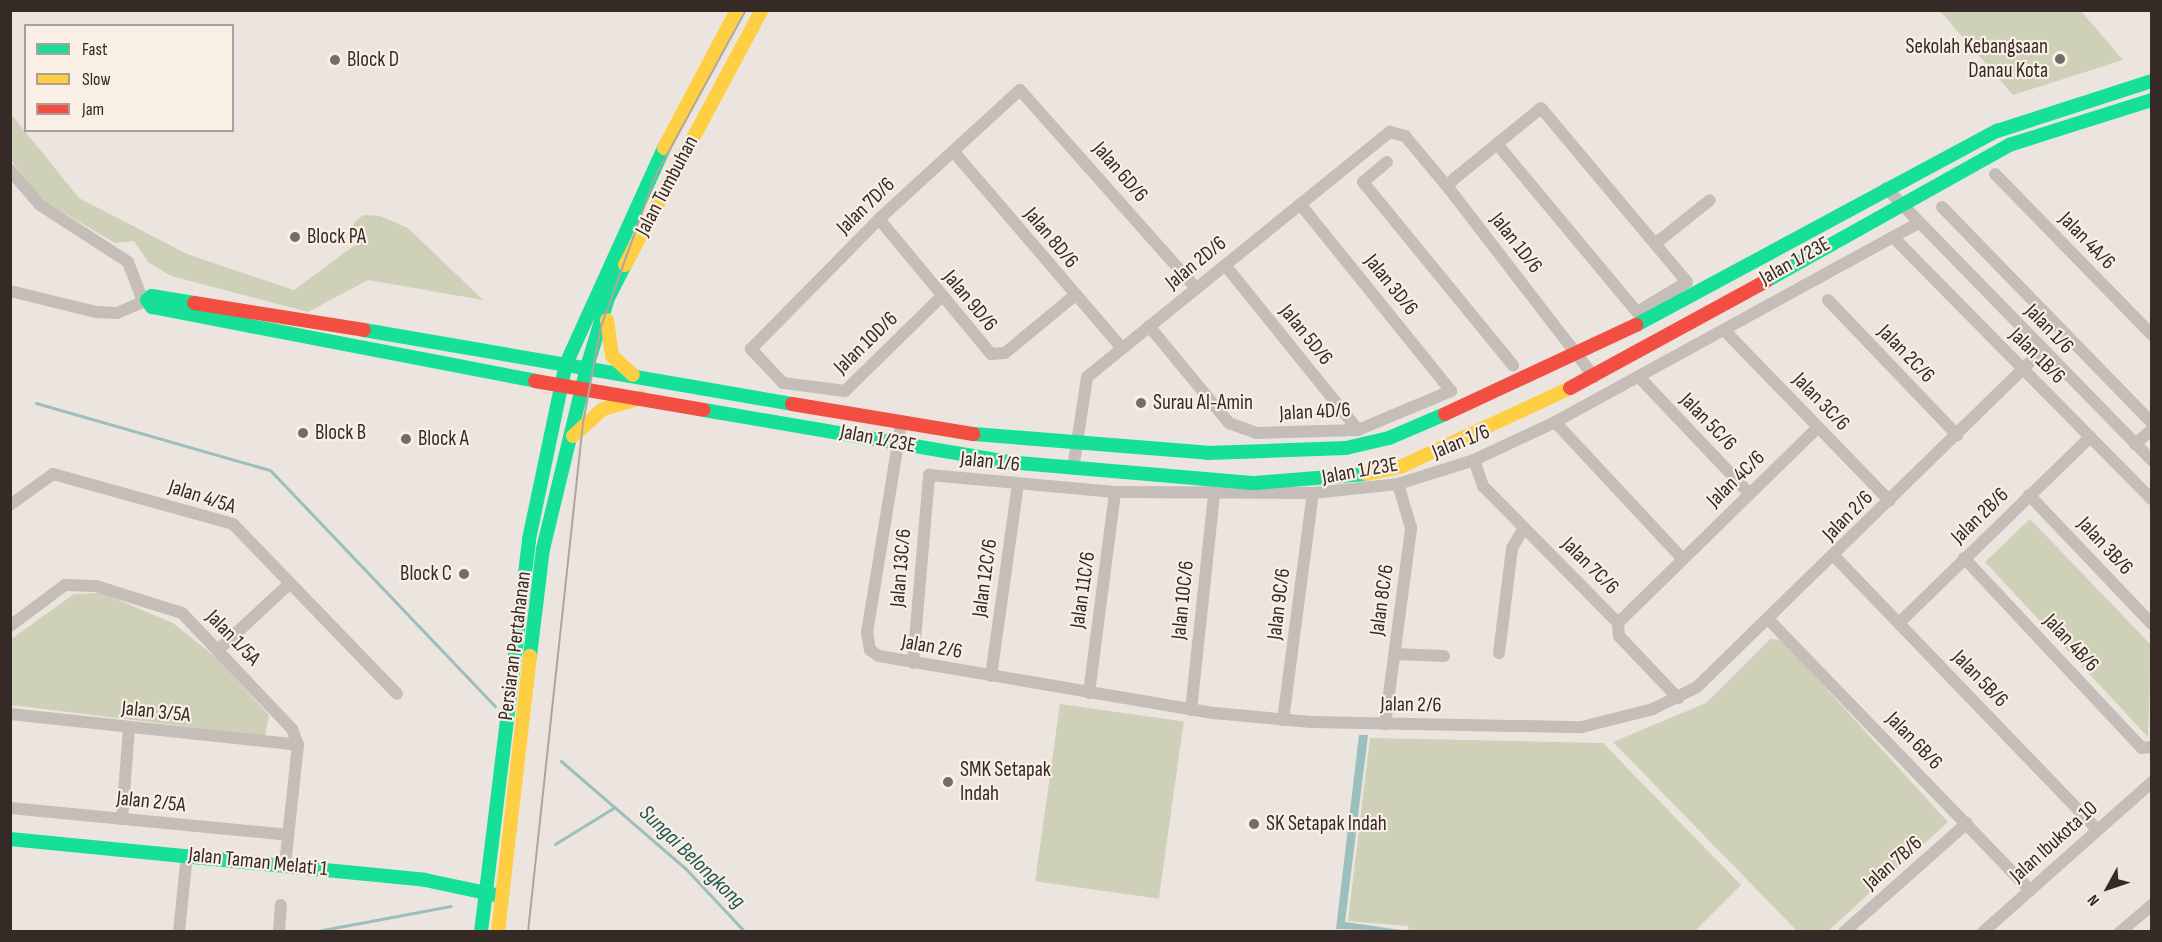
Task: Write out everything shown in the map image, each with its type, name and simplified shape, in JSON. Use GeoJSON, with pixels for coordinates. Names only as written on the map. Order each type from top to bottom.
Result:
{"type":"FeatureCollection","features":[{"type":"Feature","properties":{"kind":"street","name":"Jalan Tumbuhan"},"geometry":{"type":"LineString","coordinates":[[566,364],[576,335],[644,186],[737,10]]}},
{"type":"Feature","properties":{"kind":"street","name":"Jalan Tumbuhan"},"geometry":{"type":"LineString","coordinates":[[587,367],[608,298],[762,10]]}},
{"type":"Feature","properties":{"kind":"street","name":"Jalan 1/23E"},"geometry":{"type":"LineString","coordinates":[[2151,81],[1997,132],[1886,188],[1581,355],[1389,438],[1346,448],[1254,454],[1075,444],[901,425],[528,356],[152,296],[144,299],[152,307],[387,355],[530,376],[898,444],[1073,470],[1255,483],[1381,471],[1594,377],[1899,202],[2009,145],[2151,100]]}},
{"type":"Feature","properties":{"kind":"street","name":"Jalan 6D/6"},"geometry":{"type":"LineString","coordinates":[[1011,95],[1024,92],[1196,288]]}},
{"type":"Feature","properties":{"kind":"street","name":"Jalan 7D/6"},"geometry":{"type":"LineString","coordinates":[[752,349],[879,219],[1011,95]]}},
{"type":"Feature","properties":{"kind":"street"},"geometry":{"type":"LineString","coordinates":[[1447,186],[1497,144],[1541,108],[1687,282],[1637,312],[1497,144]]}},
{"type":"Feature","properties":{"kind":"street","name":"Jalan 2D/6"},"geometry":{"type":"LineString","coordinates":[[1073,470],[1075,444],[1087,377],[1385,134],[1405,136]]}},
{"type":"Feature","properties":{"kind":"street","name":"Jalan 1D/6"},"geometry":{"type":"LineString","coordinates":[[1405,136],[1581,355],[1594,377]]}},
{"type":"Feature","properties":{"kind":"street","name":"Jalan 8D/6"},"geometry":{"type":"LineString","coordinates":[[953,151],[1074,296],[1122,348]]}},
{"type":"Feature","properties":{"kind":"street"},"geometry":{"type":"LineString","coordinates":[[1387,162],[1363,182],[1513,365]]}},
{"type":"Feature","properties":{"kind":"street"},"geometry":{"type":"LineString","coordinates":[[10,170],[40,205],[128,262],[144,299],[117,313],[96,312],[10,291]]}},
{"type":"Feature","properties":{"kind":"street","name":"Jalan 4A/6"},"geometry":{"type":"LineString","coordinates":[[1995,174],[2151,335]]}},
{"type":"Feature","properties":{"kind":"street","name":"Jalan 1/6"},"geometry":{"type":"LineString","coordinates":[[1886,188],[2151,461]]}},
{"type":"Feature","properties":{"kind":"street"},"geometry":{"type":"LineString","coordinates":[[1655,244],[1710,200]]}},
{"type":"Feature","properties":{"kind":"street","name":"Jalan 3D/6"},"geometry":{"type":"LineString","coordinates":[[1300,204],[1451,391]]}},
{"type":"Feature","properties":{"kind":"street"},"geometry":{"type":"LineString","coordinates":[[1942,207],[2151,423]]}},
{"type":"Feature","properties":{"kind":"street","name":"Jalan 9D/6"},"geometry":{"type":"LineString","coordinates":[[879,219],[940,297],[996,355],[1074,296]]}},
{"type":"Feature","properties":{"kind":"street","name":"Jalan 1/6"},"geometry":{"type":"LineString","coordinates":[[929,475],[1018,485],[1115,492],[1313,493],[1398,484],[1474,460],[1555,422],[1919,224]]}},
{"type":"Feature","properties":{"kind":"street","name":"Jalan 1B/6"},"geometry":{"type":"LineString","coordinates":[[1894,239],[2151,500]]}},
{"type":"Feature","properties":{"kind":"street","name":"Jalan 5D/6"},"geometry":{"type":"LineString","coordinates":[[1225,265],[1358,430]]}},
{"type":"Feature","properties":{"kind":"street","name":"Jalan 10D/6"},"geometry":{"type":"LineString","coordinates":[[752,349],[783,383],[845,391],[940,297]]}},
{"type":"Feature","properties":{"kind":"street"},"geometry":{"type":"LineString","coordinates":[[608,298],[608,347],[633,375]]}},
{"type":"Feature","properties":{"kind":"street","name":"Jalan 2C/6"},"geometry":{"type":"LineString","coordinates":[[1828,300],[1957,435]]}},
{"type":"Feature","properties":{"kind":"street","name":"Jalan 4D/6"},"geometry":{"type":"LineString","coordinates":[[1149,326],[1229,423],[1256,433],[1358,430],[1451,391]]}},
{"type":"Feature","properties":{"kind":"street","name":"Jalan 3C/6"},"geometry":{"type":"LineString","coordinates":[[1724,330],[1890,501]]}},
{"type":"Feature","properties":{"kind":"street"},"geometry":{"type":"LineString","coordinates":[[528,356],[576,335]]}},
{"type":"Feature","properties":{"kind":"street","name":"Jalan 2/6"},"geometry":{"type":"LineString","coordinates":[[901,425],[867,642],[879,656],[1191,710],[1283,720],[1582,727],[1619,720],[1678,698],[1769,620],[1835,557],[2042,350]]}},
{"type":"Feature","properties":{"kind":"street","name":"Persiaran Pertahanan"},"geometry":{"type":"LineString","coordinates":[[481,927],[529,539],[566,364]]}},
{"type":"Feature","properties":{"kind":"street","name":"Persiaran Pertahanan"},"geometry":{"type":"LineString","coordinates":[[498,932],[543,549],[587,367]]}},
{"type":"Feature","properties":{"kind":"street"},"geometry":{"type":"LineString","coordinates":[[530,376],[548,398],[555,423]]}},
{"type":"Feature","properties":{"kind":"street","name":"Jalan 5C/6"},"geometry":{"type":"LineString","coordinates":[[1638,377],[1749,493]]}},
{"type":"Feature","properties":{"kind":"street"},"geometry":{"type":"LineString","coordinates":[[571,438],[603,409],[649,397]]}},
{"type":"Feature","properties":{"kind":"street"},"geometry":{"type":"LineString","coordinates":[[1555,422],[1682,558]]}},
{"type":"Feature","properties":{"kind":"street","name":"Jalan 4C/6"},"geometry":{"type":"LineString","coordinates":[[1618,623],[1818,427]]}},
{"type":"Feature","properties":{"kind":"street"},"geometry":{"type":"LineString","coordinates":[[2135,444],[2151,429]]}},
{"type":"Feature","properties":{"kind":"street","name":"Jalan 2B/6"},"geometry":{"type":"LineString","coordinates":[[1899,623],[2090,437]]}},
{"type":"Feature","properties":{"kind":"street","name":"Jalan 7C/6"},"geometry":{"type":"LineString","coordinates":[[1474,460],[1483,486],[1618,623],[1619,636],[1678,698]]}},
{"type":"Feature","properties":{"kind":"street","name":"Jalan 4/5A"},"geometry":{"type":"LineString","coordinates":[[10,505],[53,474],[232,524],[397,694]]}},
{"type":"Feature","properties":{"kind":"street","name":"Jalan 13C/6"},"geometry":{"type":"LineString","coordinates":[[912,663],[929,475]]}},
{"type":"Feature","properties":{"kind":"street","name":"Jalan 8C/6"},"geometry":{"type":"LineString","coordinates":[[1384,724],[1412,522],[1398,484]]}},
{"type":"Feature","properties":{"kind":"street","name":"Jalan 12C/6"},"geometry":{"type":"LineString","coordinates":[[991,676],[1018,485]]}},
{"type":"Feature","properties":{"kind":"street","name":"Jalan 11C/6"},"geometry":{"type":"LineString","coordinates":[[1089,693],[1115,492]]}},
{"type":"Feature","properties":{"kind":"street","name":"Jalan 10C/6"},"geometry":{"type":"LineString","coordinates":[[1191,710],[1214,493]]}},
{"type":"Feature","properties":{"kind":"street","name":"Jalan 9C/6"},"geometry":{"type":"LineString","coordinates":[[1283,720],[1313,493]]}},
{"type":"Feature","properties":{"kind":"street","name":"Jalan 3B/6"},"geometry":{"type":"LineString","coordinates":[[2030,495],[2151,624]]}},
{"type":"Feature","properties":{"kind":"street"},"geometry":{"type":"LineString","coordinates":[[1499,653],[1512,548],[1524,528]]}},
{"type":"Feature","properties":{"kind":"street","name":"Jalan 5B/6"},"geometry":{"type":"LineString","coordinates":[[1835,557],[2097,829]]}},
{"type":"Feature","properties":{"kind":"street","name":"Jalan 4B/6"},"geometry":{"type":"LineString","coordinates":[[1964,558],[2142,748],[2151,747]]}},
{"type":"Feature","properties":{"kind":"street"},"geometry":{"type":"LineString","coordinates":[[218,650],[290,583]]}},
{"type":"Feature","properties":{"kind":"street","name":"Jalan 1/5A"},"geometry":{"type":"LineString","coordinates":[[10,626],[65,585],[96,586],[182,613],[292,729],[298,745]]}},
{"type":"Feature","properties":{"kind":"street","name":"Jalan 6B/6"},"geometry":{"type":"LineString","coordinates":[[1769,620],[2030,890]]}},
{"type":"Feature","properties":{"kind":"street"},"geometry":{"type":"LineString","coordinates":[[1394,654],[1444,656]]}},
{"type":"Feature","properties":{"kind":"street","name":"Jalan 3/5A"},"geometry":{"type":"LineString","coordinates":[[10,714],[129,729],[298,745]]}},
{"type":"Feature","properties":{"kind":"street"},"geometry":{"type":"LineString","coordinates":[[122,819],[129,729]]}},
{"type":"Feature","properties":{"kind":"street"},"geometry":{"type":"LineString","coordinates":[[285,864],[298,745]]}},
{"type":"Feature","properties":{"kind":"street","name":"Jalan Ibukota 10"},"geometry":{"type":"LineString","coordinates":[[1983,932],[2151,782]]}},
{"type":"Feature","properties":{"kind":"street","name":"Jalan 2/5A"},"geometry":{"type":"LineString","coordinates":[[10,808],[288,835]]}},
{"type":"Feature","properties":{"kind":"street","name":"Jalan 7B/6"},"geometry":{"type":"LineString","coordinates":[[1844,932],[1967,823]]}},
{"type":"Feature","properties":{"kind":"street","name":"Jalan Taman Melati 1"},"geometry":{"type":"LineString","coordinates":[[10,839],[285,864],[504,896]]}},
{"type":"Feature","properties":{"kind":"street"},"geometry":{"type":"LineString","coordinates":[[179,932],[187,855]]}},
{"type":"Feature","properties":{"kind":"street"},"geometry":{"type":"LineString","coordinates":[[481,927],[460,888],[489,871]]}},
{"type":"Feature","properties":{"kind":"street"},"geometry":{"type":"LineString","coordinates":[[279,932],[281,905]]}},
{"type":"Feature","properties":{"kind":"street"},"geometry":{"type":"LineString","coordinates":[[2120,932],[2151,905]]}},
{"type":"Feature","properties":{"kind":"green space","name":"Sekolah Kebangsaan Danau Kota"},"geometry":{"type":"Polygon","coordinates":[[[1940,11],[2081,11],[2123,60],[2013,95],[1940,11]]]}},
{"type":"Feature","properties":{"kind":"green space"},"geometry":{"type":"Polygon","coordinates":[[[11,114],[79,198],[187,254],[294,290],[359,242],[353,224],[363,215],[380,216],[408,228],[483,300],[368,280],[308,312],[171,276],[148,262],[134,241],[115,243],[42,200],[11,160],[11,114]]]}},
{"type":"Feature","properties":{"kind":"green space"},"geometry":{"type":"Polygon","coordinates":[[[2030,519],[2151,645],[2148,737],[1985,562],[2030,519]]]}},
{"type":"Feature","properties":{"kind":"green space"},"geometry":{"type":"Polygon","coordinates":[[[102,593],[173,623],[218,659],[269,715],[265,736],[11,705],[10,640],[74,594],[102,593]]]}},
{"type":"Feature","properties":{"kind":"green space"},"geometry":{"type":"Polygon","coordinates":[[[1770,639],[1782,640],[1948,822],[1828,931],[1797,931],[1613,742],[1706,703],[1770,639]]]}},
{"type":"Feature","properties":{"kind":"green space"},"geometry":{"type":"Polygon","coordinates":[[[1060,704],[1184,721],[1159,899],[1035,881],[1060,704]]]}},
{"type":"Feature","properties":{"kind":"green space"},"geometry":{"type":"Polygon","coordinates":[[[1370,738],[1603,743],[1741,885],[1695,931],[1409,932],[1408,926],[1348,921],[1370,738]]]}},
{"type":"Feature","properties":{"kind":"water"},"geometry":{"type":"Polygon","coordinates":[[[1359,735],[1368,735],[1345,922],[1408,931],[1336,929],[1359,735]]]}},
{"type":"Feature","properties":{"kind":"waterway"},"geometry":{"type":"LineString","coordinates":[[36,403],[270,470],[495,706]]}},
{"type":"Feature","properties":{"kind":"waterway","name":"Sungai Belongkong"},"geometry":{"type":"LineString","coordinates":[[561,761],[686,869],[745,932]]}},
{"type":"Feature","properties":{"kind":"waterway","name":"Sungai Belongkong"},"geometry":{"type":"LineString","coordinates":[[555,844],[615,807]]}},
{"type":"Feature","properties":{"kind":"waterway","name":"Sungai Belongkong"},"geometry":{"type":"LineString","coordinates":[[312,932],[451,906]]}},
{"type":"Feature","properties":{"kind":"tram line"},"geometry":{"type":"LineString","coordinates":[[528,932],[583,423],[601,327],[655,177],[746,10]]}},
{"type":"Feature","properties":{"kind":"traffic: fast"},"geometry":{"type":"LineString","coordinates":[[1636,325],[1997,131],[2152,81]]}},
{"type":"Feature","properties":{"kind":"traffic: fast"},"geometry":{"type":"LineString","coordinates":[[1766,281],[2009,145],[2152,100]]}},
{"type":"Feature","properties":{"kind":"traffic: fast"},"geometry":{"type":"LineString","coordinates":[[481,932],[529,539],[566,364],[664,148]]}},
{"type":"Feature","properties":{"kind":"traffic: fast"},"geometry":{"type":"LineString","coordinates":[[530,656],[543,549],[587,367],[608,298],[625,265]]}},
{"type":"Feature","properties":{"kind":"traffic: fast"},"geometry":{"type":"LineString","coordinates":[[194,303],[152,296],[147,300],[152,307],[535,381]]}},
{"type":"Feature","properties":{"kind":"traffic: fast"},"geometry":{"type":"LineString","coordinates":[[364,330],[792,404]]}},
{"type":"Feature","properties":{"kind":"traffic: fast"},"geometry":{"type":"LineString","coordinates":[[704,410],[1008,462],[1255,483],[1366,474]]}},
{"type":"Feature","properties":{"kind":"traffic: fast"},"geometry":{"type":"LineString","coordinates":[[974,434],[1208,453],[1346,448],[1389,438],[1445,414]]}},
{"type":"Feature","properties":{"kind":"traffic: fast"},"geometry":{"type":"LineString","coordinates":[[10,839],[425,880],[496,895]]}},
{"type":"Feature","properties":{"kind":"traffic: slow"},"geometry":{"type":"LineString","coordinates":[[664,148],[737,10]]}},
{"type":"Feature","properties":{"kind":"traffic: slow"},"geometry":{"type":"LineString","coordinates":[[625,265],[762,10]]}},
{"type":"Feature","properties":{"kind":"traffic: slow"},"geometry":{"type":"LineString","coordinates":[[607,320],[612,356],[633,375]]}},
{"type":"Feature","properties":{"kind":"traffic: slow"},"geometry":{"type":"LineString","coordinates":[[1366,474],[1400,467],[1570,388]]}},
{"type":"Feature","properties":{"kind":"traffic: slow"},"geometry":{"type":"LineString","coordinates":[[573,436],[603,409],[641,398]]}},
{"type":"Feature","properties":{"kind":"traffic: slow"},"geometry":{"type":"LineString","coordinates":[[498,932],[530,656]]}},
{"type":"Feature","properties":{"kind":"traffic: jam"},"geometry":{"type":"LineString","coordinates":[[1570,388],[1766,281]]}},
{"type":"Feature","properties":{"kind":"traffic: jam"},"geometry":{"type":"LineString","coordinates":[[194,303],[364,330]]}},
{"type":"Feature","properties":{"kind":"traffic: jam"},"geometry":{"type":"LineString","coordinates":[[1445,414],[1636,325]]}},
{"type":"Feature","properties":{"kind":"traffic: jam"},"geometry":{"type":"LineString","coordinates":[[535,381],[704,410]]}},
{"type":"Feature","properties":{"kind":"traffic: jam"},"geometry":{"type":"LineString","coordinates":[[792,404],[974,434]]}},
{"type":"Feature","properties":{"kind":"place","name":"Sekolah Kebangsaan Danau Kota"},"geometry":{"type":"Point","coordinates":[2060,59]}},
{"type":"Feature","properties":{"kind":"place","name":"Block D"},"geometry":{"type":"Point","coordinates":[335,60]}},
{"type":"Feature","properties":{"kind":"place","name":"Block PA"},"geometry":{"type":"Point","coordinates":[295,237]}},
{"type":"Feature","properties":{"kind":"place","name":"Surau Al-Amin"},"geometry":{"type":"Point","coordinates":[1141,403]}},
{"type":"Feature","properties":{"kind":"place","name":"Block B"},"geometry":{"type":"Point","coordinates":[303,433]}},
{"type":"Feature","properties":{"kind":"place","name":"Block A"},"geometry":{"type":"Point","coordinates":[406,439]}},
{"type":"Feature","properties":{"kind":"place","name":"Block C"},"geometry":{"type":"Point","coordinates":[464,574]}},
{"type":"Feature","properties":{"kind":"place","name":"SMK Setapak Indah"},"geometry":{"type":"Point","coordinates":[948,782]}},
{"type":"Feature","properties":{"kind":"place","name":"SK Setapak Indah"},"geometry":{"type":"Point","coordinates":[1254,824]}}]}
